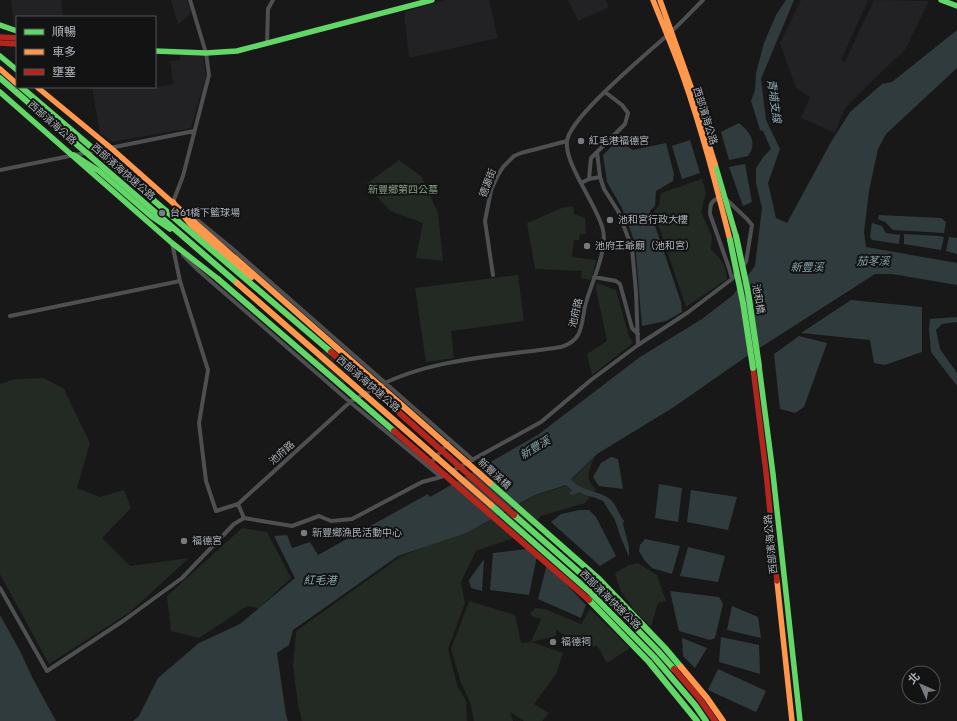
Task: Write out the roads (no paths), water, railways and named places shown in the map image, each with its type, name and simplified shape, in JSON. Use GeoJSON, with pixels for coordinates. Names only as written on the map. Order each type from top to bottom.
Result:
{"type":"FeatureCollection","features":[{"type":"Feature","properties":{"kind":"main road"},"geometry":{"type":"LineString","coordinates":[[156,51],[206,53],[237,51],[432,0]]}},
{"type":"Feature","properties":{"kind":"main road","name":"西部濱海公路"},"geometry":{"type":"LineString","coordinates":[[653,0],[670,33],[675,54],[697,120],[730,240]]}},
{"type":"Feature","properties":{"kind":"main road","name":"西部濱海公路"},"geometry":{"type":"LineString","coordinates":[[660,0],[719,173],[736,236]]}},
{"type":"Feature","properties":{"kind":"main road"},"geometry":{"type":"LineString","coordinates":[[941,0],[957,6]]}},
{"type":"Feature","properties":{"kind":"main road"},"geometry":{"type":"LineString","coordinates":[[0,24],[16,31]]}},
{"type":"Feature","properties":{"kind":"main road"},"geometry":{"type":"LineString","coordinates":[[0,37],[16,38]]}},
{"type":"Feature","properties":{"kind":"main road"},"geometry":{"type":"LineString","coordinates":[[0,43],[16,44]]}},
{"type":"Feature","properties":{"kind":"main road"},"geometry":{"type":"LineString","coordinates":[[0,56],[16,69]]}},
{"type":"Feature","properties":{"kind":"main road"},"geometry":{"type":"LineString","coordinates":[[0,70],[16,83]]}},
{"type":"Feature","properties":{"kind":"main road","name":"西部濱海快速公路"},"geometry":{"type":"LineString","coordinates":[[0,78],[589,591],[654,657],[695,704],[706,721]]}},
{"type":"Feature","properties":{"kind":"main road","name":"西部濱海快速公路"},"geometry":{"type":"LineString","coordinates":[[22,88],[296,321],[595,586],[658,650],[699,698],[715,721]]}},
{"type":"Feature","properties":{"kind":"main road","name":"西部濱海公路"},"geometry":{"type":"LineString","coordinates":[[38,88],[111,148],[235,258]]}},
{"type":"Feature","properties":{"kind":"main road"},"geometry":{"type":"LineString","coordinates":[[43,88],[49,98]]}},
{"type":"Feature","properties":{"kind":"main road","name":"西部濱海公路"},"geometry":{"type":"LineString","coordinates":[[0,92],[74,155],[172,243],[218,278],[585,596],[649,662],[697,721]]}},
{"type":"Feature","properties":{"kind":"main road"},"geometry":{"type":"LineString","coordinates":[[74,155],[99,171],[151,216],[181,236]]}},
{"type":"Feature","properties":{"kind":"main road"},"geometry":{"type":"LineString","coordinates":[[173,202],[191,225],[296,321]]}},
{"type":"Feature","properties":{"kind":"main road","name":"池和橋"},"geometry":{"type":"LineString","coordinates":[[736,236],[748,292],[756,367]]}},
{"type":"Feature","properties":{"kind":"main road","name":"池和橋"},"geometry":{"type":"LineString","coordinates":[[730,240],[756,367]]}},
{"type":"Feature","properties":{"kind":"main road","name":"新豐溪橋"},"geometry":{"type":"LineString","coordinates":[[235,258],[599,580],[665,648],[707,698],[723,721]]}},
{"type":"Feature","properties":{"kind":"main road","name":"西部濱海公路"},"geometry":{"type":"LineString","coordinates":[[756,367],[792,721]]}},
{"type":"Feature","properties":{"kind":"main road","name":"西部濱海公路"},"geometry":{"type":"LineString","coordinates":[[756,367],[773,474],[800,721]]}},
{"type":"Feature","properties":{"kind":"street"},"geometry":{"type":"LineString","coordinates":[[190,0],[206,53],[209,75],[183,176],[173,202],[203,224],[234,250],[473,460]]}},
{"type":"Feature","properties":{"kind":"street"},"geometry":{"type":"LineString","coordinates":[[267,42],[268,9],[273,0]]}},
{"type":"Feature","properties":{"kind":"street"},"geometry":{"type":"LineString","coordinates":[[567,141],[573,127],[605,92],[670,33],[703,0]]}},
{"type":"Feature","properties":{"kind":"street"},"geometry":{"type":"LineString","coordinates":[[589,180],[592,158],[625,124],[628,113],[625,108],[605,92]]}},
{"type":"Feature","properties":{"kind":"street"},"geometry":{"type":"LineString","coordinates":[[0,170],[194,132]]}},
{"type":"Feature","properties":{"kind":"street","name":"池府路"},"geometry":{"type":"LineString","coordinates":[[238,504],[350,402],[386,383],[427,368],[444,364],[561,347],[574,342],[579,335],[589,292],[602,252],[604,231],[569,156],[567,141]]}},
{"type":"Feature","properties":{"kind":"street","name":"德源街"},"geometry":{"type":"LineString","coordinates":[[493,274],[485,221],[491,190],[498,175],[503,167],[514,156],[567,141]]}},
{"type":"Feature","properties":{"kind":"street"},"geometry":{"type":"LineString","coordinates":[[597,152],[600,177],[610,201],[618,211],[632,248],[636,292],[638,344]]}},
{"type":"Feature","properties":{"kind":"street"},"geometry":{"type":"LineString","coordinates":[[581,183],[600,177]]}},
{"type":"Feature","properties":{"kind":"street"},"geometry":{"type":"LineString","coordinates":[[719,198],[714,200],[710,205],[710,214],[730,268],[732,279]]}},
{"type":"Feature","properties":{"kind":"street"},"geometry":{"type":"LineString","coordinates":[[0,588],[47,671],[123,621],[182,578],[234,524],[244,518],[292,526],[319,516],[331,521],[352,519],[422,482],[441,477],[473,460],[541,422],[591,380],[638,344],[687,312],[732,279],[746,262],[752,226],[747,218],[726,199]]}},
{"type":"Feature","properties":{"kind":"street"},"geometry":{"type":"LineString","coordinates":[[172,243],[180,281],[208,370],[199,423],[206,481],[216,511],[238,504],[244,518]]}},
{"type":"Feature","properties":{"kind":"street"},"geometry":{"type":"LineString","coordinates":[[172,243],[199,271],[350,402],[441,477]]}},
{"type":"Feature","properties":{"kind":"street"},"geometry":{"type":"LineString","coordinates":[[730,268],[741,269]]}},
{"type":"Feature","properties":{"kind":"street"},"geometry":{"type":"LineString","coordinates":[[594,277],[616,281],[620,284],[632,328],[638,334]]}},
{"type":"Feature","properties":{"kind":"street"},"geometry":{"type":"LineString","coordinates":[[10,316],[180,281]]}},
{"type":"Feature","properties":{"kind":"street"},"geometry":{"type":"LineString","coordinates":[[428,466],[451,440]]}},
{"type":"Feature","properties":{"kind":"water","name":"新豐溪"},"geometry":{"type":"Polygon","coordinates":[[[786,0],[794,0],[761,79],[766,120],[780,149],[768,183],[776,218],[787,223],[831,142],[850,112],[882,84],[892,82],[957,30],[957,68],[886,134],[878,149],[869,191],[864,232],[866,247],[957,263],[957,285],[892,274],[875,274],[747,356],[674,407],[597,454],[571,479],[585,489],[601,494],[613,502],[624,521],[623,524],[629,547],[629,557],[615,520],[603,501],[580,492],[572,495],[569,493],[572,490],[566,485],[535,495],[466,533],[398,556],[293,630],[289,645],[277,653],[288,721],[133,721],[139,716],[158,678],[199,643],[240,624],[295,578],[274,536],[287,535],[292,548],[310,542],[318,555],[428,494],[430,497],[539,434],[640,357],[702,319],[733,295],[755,266],[762,208],[756,183],[756,168],[771,149],[763,131],[760,130],[751,101],[755,90],[756,73],[764,43],[776,15],[786,0]]]}},
{"type":"Feature","properties":{"kind":"water"},"geometry":{"type":"Polygon","coordinates":[[[739,123],[751,138],[751,151],[748,156],[729,160],[721,132],[739,123]]]}},
{"type":"Feature","properties":{"kind":"water"},"geometry":{"type":"Polygon","coordinates":[[[690,140],[700,173],[682,179],[672,146],[690,140]]]}},
{"type":"Feature","properties":{"kind":"water"},"geometry":{"type":"Polygon","coordinates":[[[616,142],[621,142],[633,150],[666,143],[674,174],[673,181],[656,191],[655,206],[650,211],[681,302],[682,312],[666,321],[642,326],[635,243],[622,208],[607,182],[603,155],[616,142]]]}},
{"type":"Feature","properties":{"kind":"water"},"geometry":{"type":"Polygon","coordinates":[[[745,164],[752,202],[743,206],[729,167],[745,164]]]}},
{"type":"Feature","properties":{"kind":"water"},"geometry":{"type":"Polygon","coordinates":[[[879,215],[941,218],[946,222],[944,233],[893,230],[885,222],[878,219],[879,215]]]}},
{"type":"Feature","properties":{"kind":"water"},"geometry":{"type":"Polygon","coordinates":[[[872,223],[882,226],[886,233],[900,235],[899,244],[872,240],[870,237],[872,223]]]}},
{"type":"Feature","properties":{"kind":"water"},"geometry":{"type":"Polygon","coordinates":[[[904,234],[944,237],[941,250],[904,244],[904,234]]]}},
{"type":"Feature","properties":{"kind":"water"},"geometry":{"type":"Polygon","coordinates":[[[949,237],[957,238],[957,254],[946,251],[949,237]]]}},
{"type":"Feature","properties":{"kind":"water"},"geometry":{"type":"Polygon","coordinates":[[[851,300],[922,307],[922,352],[885,365],[874,363],[870,340],[801,333],[851,300]]]}},
{"type":"Feature","properties":{"kind":"water"},"geometry":{"type":"Polygon","coordinates":[[[957,317],[957,322],[942,324],[936,330],[940,349],[957,373],[957,386],[931,352],[929,330],[930,319],[957,317]]]}},
{"type":"Feature","properties":{"kind":"water"},"geometry":{"type":"Polygon","coordinates":[[[799,336],[827,343],[804,407],[795,413],[780,409],[774,354],[799,336]]]}},
{"type":"Feature","properties":{"kind":"water"},"geometry":{"type":"Polygon","coordinates":[[[611,457],[618,459],[623,489],[599,486],[593,477],[601,463],[611,457]]]}},
{"type":"Feature","properties":{"kind":"water"},"geometry":{"type":"Polygon","coordinates":[[[659,484],[682,488],[678,522],[655,518],[659,484]]]}},
{"type":"Feature","properties":{"kind":"water"},"geometry":{"type":"Polygon","coordinates":[[[691,490],[737,497],[728,530],[687,522],[691,490]]]}},
{"type":"Feature","properties":{"kind":"water"},"geometry":{"type":"Polygon","coordinates":[[[580,510],[589,510],[596,517],[616,556],[600,566],[551,522],[561,514],[580,510]]]}},
{"type":"Feature","properties":{"kind":"water"},"geometry":{"type":"Polygon","coordinates":[[[645,539],[680,546],[672,574],[652,568],[645,561],[639,551],[640,545],[645,539]]]}},
{"type":"Feature","properties":{"kind":"water"},"geometry":{"type":"Polygon","coordinates":[[[688,547],[725,556],[718,582],[680,576],[688,547]]]}},
{"type":"Feature","properties":{"kind":"water"},"geometry":{"type":"Polygon","coordinates":[[[534,548],[537,556],[529,595],[490,590],[493,553],[534,548]]]}},
{"type":"Feature","properties":{"kind":"water"},"geometry":{"type":"Polygon","coordinates":[[[484,559],[482,591],[471,588],[469,580],[484,559]]]}},
{"type":"Feature","properties":{"kind":"water"},"geometry":{"type":"Polygon","coordinates":[[[547,564],[586,605],[581,618],[538,599],[547,564]]]}},
{"type":"Feature","properties":{"kind":"water"},"geometry":{"type":"Polygon","coordinates":[[[670,591],[719,597],[723,604],[715,638],[710,640],[679,631],[670,591]]]}},
{"type":"Feature","properties":{"kind":"water"},"geometry":{"type":"Polygon","coordinates":[[[732,606],[758,617],[761,638],[727,630],[732,606]]]}},
{"type":"Feature","properties":{"kind":"water"},"geometry":{"type":"Polygon","coordinates":[[[0,615],[20,651],[33,679],[56,721],[0,721],[0,615]]]}},
{"type":"Feature","properties":{"kind":"water"},"geometry":{"type":"Polygon","coordinates":[[[721,637],[759,645],[760,674],[719,662],[721,637]]]}},
{"type":"Feature","properties":{"kind":"water"},"geometry":{"type":"Polygon","coordinates":[[[682,638],[707,648],[695,668],[683,656],[682,638]]]}},
{"type":"Feature","properties":{"kind":"water"},"geometry":{"type":"Polygon","coordinates":[[[718,669],[766,691],[756,712],[708,690],[718,669]]]}},
{"type":"Feature","properties":{"kind":"place","name":"紅毛港福德宮"},"geometry":{"type":"Point","coordinates":[581,141]}},
{"type":"Feature","properties":{"kind":"place","name":"台61橋下籃球場"},"geometry":{"type":"Point","coordinates":[162,213]}},
{"type":"Feature","properties":{"kind":"place","name":"池和宮行政大樓"},"geometry":{"type":"Point","coordinates":[610,220]}},
{"type":"Feature","properties":{"kind":"place","name":"池府王爺廟（池和宮）"},"geometry":{"type":"Point","coordinates":[587,246]}},
{"type":"Feature","properties":{"kind":"place","name":"新豐鄉漁民活動中心"},"geometry":{"type":"Point","coordinates":[304,533]}},
{"type":"Feature","properties":{"kind":"place","name":"福德宮"},"geometry":{"type":"Point","coordinates":[184,541]}},
{"type":"Feature","properties":{"kind":"place","name":"福德祠"},"geometry":{"type":"Point","coordinates":[553,642]}},
{"type":"Feature","properties":{"kind":"water label","name":"青埔支線"},"geometry":{"type":"Point","coordinates":[774,101]}},
{"type":"Feature","properties":{"kind":"water label","name":"茄苳溪"},"geometry":{"type":"Point","coordinates":[873,261]}},
{"type":"Feature","properties":{"kind":"water label","name":"紅毛港"},"geometry":{"type":"Point","coordinates":[320,580]}},
{"type":"Feature","properties":{"kind":"park label","name":"新豐鄉第四公墓"},"geometry":{"type":"Point","coordinates":[403,190]}}]}
